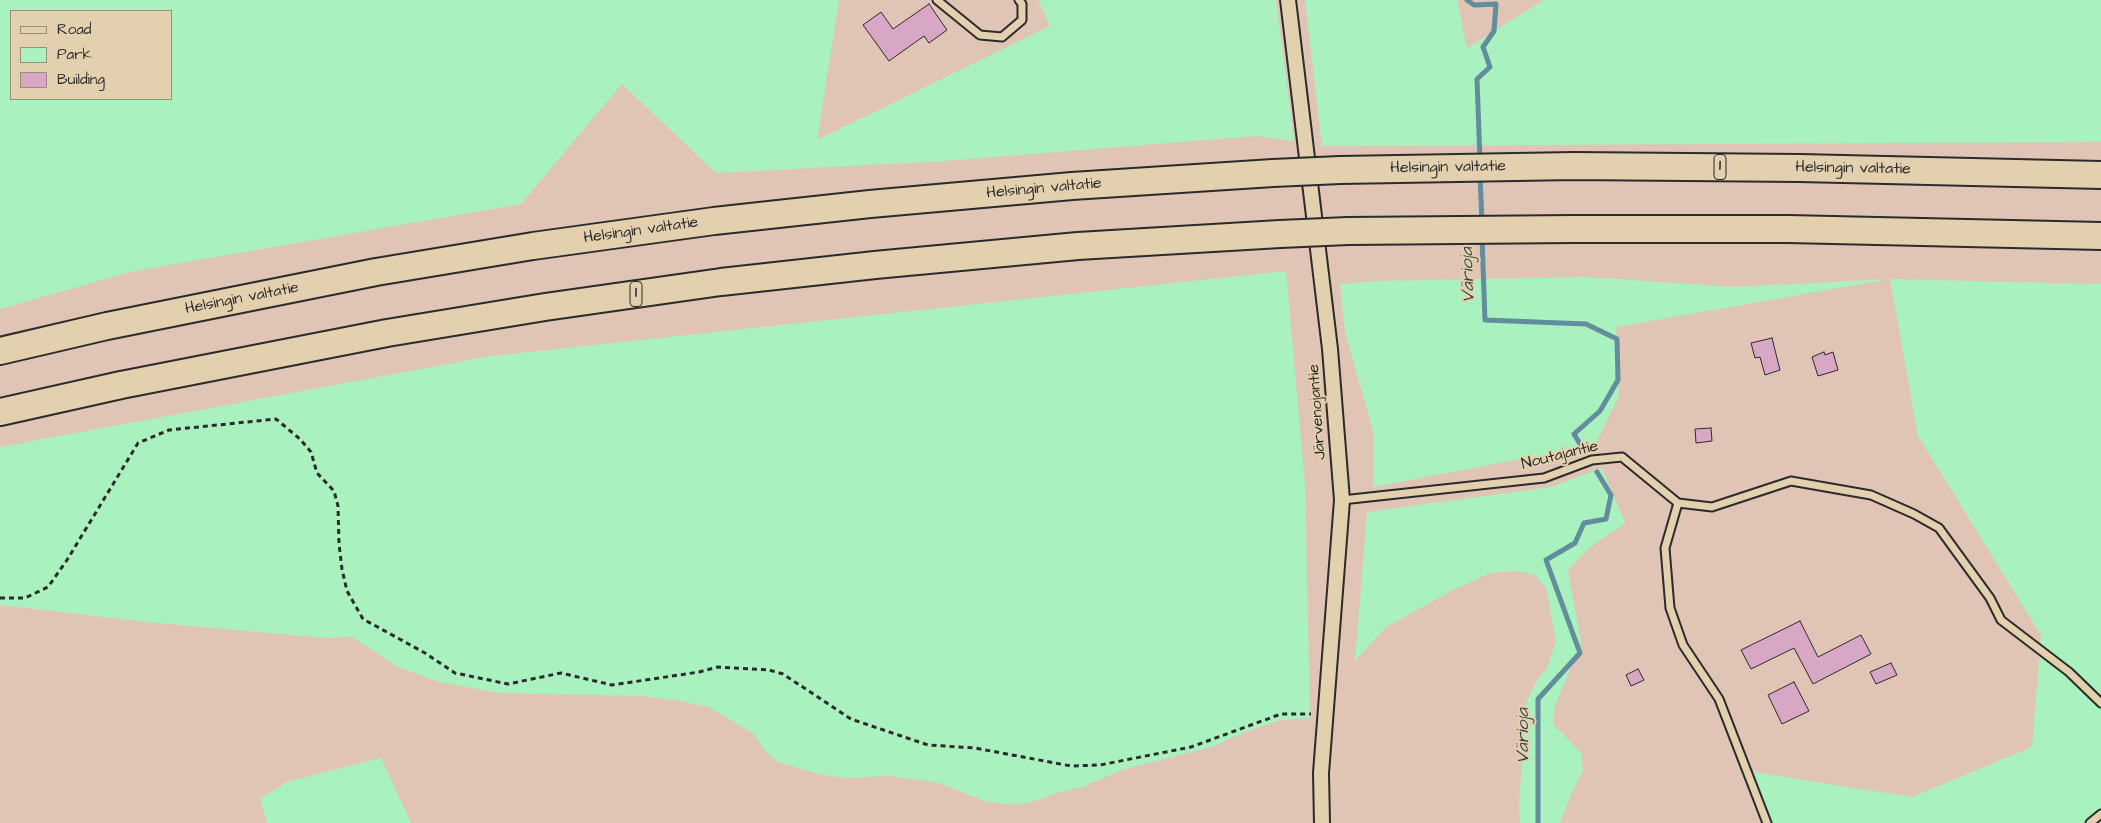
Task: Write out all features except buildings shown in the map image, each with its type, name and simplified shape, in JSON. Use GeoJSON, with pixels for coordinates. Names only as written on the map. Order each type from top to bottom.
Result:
{"type":"FeatureCollection","features":[{"type":"Feature","properties":{"kind":"highway","name":"Helsingin valtatie"},"geometry":{"type":"LineString","coordinates":[[0,351],[107,326],[376,272],[533,246],[714,221],[870,204],[1072,186],[1340,170],[1574,166],[1760,167],[2101,175]]}},
{"type":"Feature","properties":{"kind":"highway","name":"1"},"geometry":{"type":"LineString","coordinates":[[0,412],[121,385],[387,333],[544,307],[711,283],[875,264],[1068,247],[1348,231],[1574,228],[1788,229],[2101,236]]}},
{"type":"Feature","properties":{"kind":"street","name":"Järvenojantie"},"geometry":{"type":"LineString","coordinates":[[1288,0],[1330,349],[1342,500],[1321,773],[1322,823]]}},
{"type":"Feature","properties":{"kind":"lane"},"geometry":{"type":"LineString","coordinates":[[937,0],[980,35],[1002,37],[1022,20],[1022,4],[1019,0]]}},
{"type":"Feature","properties":{"kind":"lane","name":"Noutajantie"},"geometry":{"type":"LineString","coordinates":[[1342,500],[1544,478],[1592,460],[1622,458],[1678,503]]}},
{"type":"Feature","properties":{"kind":"lane"},"geometry":{"type":"LineString","coordinates":[[1768,823],[1719,699],[1682,645],[1670,608],[1665,548],[1678,503],[1712,507],[1791,480],[1871,495],[1914,514],[1939,528],[1990,598],[2001,620],[2069,672],[2101,703]]}},
{"type":"Feature","properties":{"kind":"lane"},"geometry":{"type":"LineString","coordinates":[[2090,823],[2101,814]]}},
{"type":"Feature","properties":{"kind":"path"},"geometry":{"type":"LineString","coordinates":[[0,598],[24,598],[48,587],[67,560],[138,443],[169,430],[276,419],[300,438],[311,452],[317,473],[334,491],[338,506],[338,544],[342,569],[347,591],[363,619],[425,652],[455,673],[508,684],[561,673],[612,685],[699,672],[718,667],[769,670],[784,674],[851,719],[928,745],[974,748],[1072,766],[1100,765],[1191,747],[1281,714],[1326,713]]}},
{"type":"Feature","properties":{"kind":"green space"},"geometry":{"type":"Polygon","coordinates":[[[0,0],[839,0],[817,140],[1050,26],[1038,0],[1276,0],[1294,141],[1256,136],[944,161],[716,173],[622,84],[521,204],[129,272],[0,309],[0,0]]]}},
{"type":"Feature","properties":{"kind":"green space"},"geometry":{"type":"Polygon","coordinates":[[[1305,0],[1457,0],[1467,48],[1544,0],[2101,0],[2101,142],[1322,146],[1305,0]]]}},
{"type":"Feature","properties":{"kind":"green space"},"geometry":{"type":"Polygon","coordinates":[[[1286,271],[1305,485],[1310,718],[1280,720],[1211,747],[1121,770],[1083,787],[1057,793],[1035,801],[1013,805],[987,802],[939,783],[888,776],[843,778],[819,774],[778,762],[765,751],[754,734],[709,707],[641,696],[499,693],[439,682],[398,667],[352,637],[324,638],[146,622],[0,605],[0,447],[491,356],[1286,271]]]}},
{"type":"Feature","properties":{"kind":"green space"},"geometry":{"type":"Polygon","coordinates":[[[1586,277],[1735,287],[1890,279],[1616,327],[1619,396],[1595,445],[1373,487],[1373,431],[1345,332],[1340,284],[1375,281],[1586,277]]]}},
{"type":"Feature","properties":{"kind":"green space"},"geometry":{"type":"Polygon","coordinates":[[[1890,279],[2101,284],[2101,823],[1763,823],[1740,770],[1912,797],[2032,747],[2041,635],[1918,436],[1890,279]]]}},
{"type":"Feature","properties":{"kind":"green space"},"geometry":{"type":"Polygon","coordinates":[[[1602,468],[1625,523],[1590,547],[1568,570],[1581,642],[1555,706],[1553,724],[1581,753],[1583,770],[1560,823],[1520,823],[1519,803],[1526,704],[1535,683],[1547,668],[1556,641],[1546,588],[1535,575],[1517,571],[1490,573],[1451,591],[1386,627],[1355,661],[1367,512],[1551,487],[1602,468]]]}},
{"type":"Feature","properties":{"kind":"green space"},"geometry":{"type":"Polygon","coordinates":[[[381,758],[411,823],[267,823],[260,799],[287,782],[381,758]]]}},
{"type":"Feature","properties":{"kind":"waterway","name":"Värioja"},"geometry":{"type":"LineString","coordinates":[[1467,0],[1474,5],[1496,4],[1494,31],[1483,47],[1490,67],[1477,79],[1480,160]]}},
{"type":"Feature","properties":{"kind":"waterway","name":"Värioja"},"geometry":{"type":"LineString","coordinates":[[1480,176],[1482,222]]}},
{"type":"Feature","properties":{"kind":"waterway","name":"Värioja"},"geometry":{"type":"LineString","coordinates":[[1482,238],[1485,320],[1586,324],[1617,339],[1618,380],[1600,411],[1574,434],[1583,449]]}},
{"type":"Feature","properties":{"kind":"waterway","name":"Värioja"},"geometry":{"type":"LineString","coordinates":[[1538,823],[1538,699],[1580,653],[1546,560],[1575,543],[1584,523],[1606,519],[1611,495],[1597,472]]}}]}
